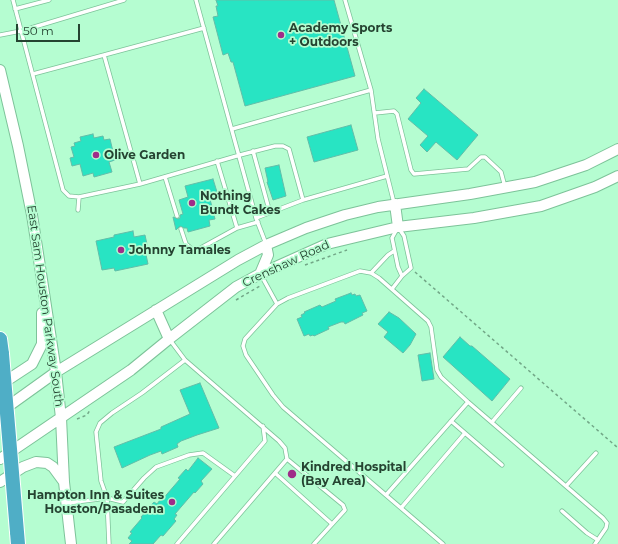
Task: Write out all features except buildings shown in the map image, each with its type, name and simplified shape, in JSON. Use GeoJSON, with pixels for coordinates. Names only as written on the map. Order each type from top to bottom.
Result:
{"type":"FeatureCollection","features":[{"type":"Feature","properties":{"kind":"highway"},"geometry":{"type":"LineString","coordinates":[[0,339],[18,538]]}},
{"type":"Feature","properties":{"kind":"main road","name":"East Sam Houston Parkway South"},"geometry":{"type":"LineString","coordinates":[[0,70],[32,215],[56,372],[61,418],[64,482],[71,544]]}},
{"type":"Feature","properties":{"kind":"main road","name":"Crenshaw Road"},"geometry":{"type":"LineString","coordinates":[[0,412],[56,372],[238,260],[266,245],[306,228],[378,206],[470,194],[535,182],[586,165],[618,149]]}},
{"type":"Feature","properties":{"kind":"main road","name":"Crenshaw Road"},"geometry":{"type":"LineString","coordinates":[[0,459],[131,370],[236,287],[260,274],[327,244],[398,227],[474,218],[541,206],[595,187],[618,176]]}},
{"type":"Feature","properties":{"kind":"main road"},"geometry":{"type":"LineString","coordinates":[[395,204],[398,227]]}},
{"type":"Feature","properties":{"kind":"main road"},"geometry":{"type":"LineString","coordinates":[[260,274],[268,255],[266,245]]}},
{"type":"Feature","properties":{"kind":"main road"},"geometry":{"type":"LineString","coordinates":[[0,385],[32,364],[42,344],[41,273]]}},
{"type":"Feature","properties":{"kind":"main road"},"geometry":{"type":"LineString","coordinates":[[156,310],[170,339]]}},
{"type":"Feature","properties":{"kind":"main road"},"geometry":{"type":"LineString","coordinates":[[0,482],[23,467],[36,462],[47,463],[53,467],[64,482]]}},
{"type":"Feature","properties":{"kind":"lane"},"geometry":{"type":"LineString","coordinates":[[13,0],[63,190],[69,196],[79,197],[140,184],[253,151],[275,146],[283,146],[289,149],[303,200]]}},
{"type":"Feature","properties":{"kind":"lane"},"geometry":{"type":"LineString","coordinates":[[15,9],[49,0]]}},
{"type":"Feature","properties":{"kind":"lane"},"geometry":{"type":"LineString","coordinates":[[0,35],[21,31],[124,0]]}},
{"type":"Feature","properties":{"kind":"lane"},"geometry":{"type":"LineString","coordinates":[[196,0],[257,220],[266,245]]}},
{"type":"Feature","properties":{"kind":"lane"},"geometry":{"type":"LineString","coordinates":[[345,0],[371,90],[378,139],[395,204]]}},
{"type":"Feature","properties":{"kind":"lane"},"geometry":{"type":"LineString","coordinates":[[33,74],[204,28]]}},
{"type":"Feature","properties":{"kind":"lane"},"geometry":{"type":"LineString","coordinates":[[104,55],[140,184]]}},
{"type":"Feature","properties":{"kind":"lane"},"geometry":{"type":"LineString","coordinates":[[232,129],[371,90]]}},
{"type":"Feature","properties":{"kind":"lane"},"geometry":{"type":"LineString","coordinates":[[375,113],[394,111],[397,114],[411,170],[414,174],[468,169],[481,157],[485,157],[501,172],[505,188]]}},
{"type":"Feature","properties":{"kind":"lane"},"geometry":{"type":"LineString","coordinates":[[253,151],[270,213]]}},
{"type":"Feature","properties":{"kind":"lane"},"geometry":{"type":"LineString","coordinates":[[217,161],[237,228]]}},
{"type":"Feature","properties":{"kind":"lane"},"geometry":{"type":"LineString","coordinates":[[181,229],[186,244],[193,250],[197,250],[237,228],[303,200],[387,176]]}},
{"type":"Feature","properties":{"kind":"lane"},"geometry":{"type":"LineString","coordinates":[[164,177],[177,216]]}},
{"type":"Feature","properties":{"kind":"lane"},"geometry":{"type":"LineString","coordinates":[[78,210],[79,197]]}},
{"type":"Feature","properties":{"kind":"lane"},"geometry":{"type":"LineString","coordinates":[[392,289],[402,276],[411,268],[404,236],[398,227],[392,238],[394,251],[402,276]]}},
{"type":"Feature","properties":{"kind":"lane"},"geometry":{"type":"LineString","coordinates":[[371,273],[388,255],[394,251]]}},
{"type":"Feature","properties":{"kind":"lane"},"geometry":{"type":"LineString","coordinates":[[443,544],[283,407],[273,395],[246,355],[243,346],[245,339],[277,304],[288,298],[360,271],[371,273],[392,289],[428,321],[431,327],[437,370],[441,377],[603,518],[607,523],[606,528],[597,542],[562,511]]}},
{"type":"Feature","properties":{"kind":"lane"},"geometry":{"type":"LineString","coordinates":[[260,274],[277,304]]}},
{"type":"Feature","properties":{"kind":"lane"},"geometry":{"type":"LineString","coordinates":[[170,339],[185,360],[263,426],[285,448],[287,459],[343,505],[345,510],[314,544]]}},
{"type":"Feature","properties":{"kind":"lane"},"geometry":{"type":"LineString","coordinates":[[109,544],[107,498],[101,481],[96,432],[100,423],[112,412],[185,360]]}},
{"type":"Feature","properties":{"kind":"lane"},"geometry":{"type":"LineString","coordinates":[[492,422],[521,388]]}},
{"type":"Feature","properties":{"kind":"lane"},"geometry":{"type":"LineString","coordinates":[[386,495],[468,402]]}},
{"type":"Feature","properties":{"kind":"lane"},"geometry":{"type":"LineString","coordinates":[[452,421],[502,464]]}},
{"type":"Feature","properties":{"kind":"lane"},"geometry":{"type":"LineString","coordinates":[[177,544],[265,441],[263,426]]}},
{"type":"Feature","properties":{"kind":"lane"},"geometry":{"type":"LineString","coordinates":[[401,508],[465,433]]}},
{"type":"Feature","properties":{"kind":"lane"},"geometry":{"type":"LineString","coordinates":[[67,503],[107,498],[123,502],[156,467],[189,455],[204,453],[235,476]]}},
{"type":"Feature","properties":{"kind":"lane"},"geometry":{"type":"LineString","coordinates":[[566,486],[596,453]]}},
{"type":"Feature","properties":{"kind":"lane"},"geometry":{"type":"LineString","coordinates":[[214,544],[287,459]]}},
{"type":"Feature","properties":{"kind":"lane"},"geometry":{"type":"LineString","coordinates":[[275,473],[332,524]]}},
{"type":"Feature","properties":{"kind":"path"},"geometry":{"type":"LineString","coordinates":[[304,265],[348,249]]}},
{"type":"Feature","properties":{"kind":"path"},"geometry":{"type":"LineString","coordinates":[[411,268],[618,448]]}},
{"type":"Feature","properties":{"kind":"place","name":"Academy Sports + Outdoors"},"geometry":{"type":"Point","coordinates":[281,35]}},
{"type":"Feature","properties":{"kind":"place","name":"Olive Garden"},"geometry":{"type":"Point","coordinates":[96,155]}},
{"type":"Feature","properties":{"kind":"place","name":"Nothing Bundt Cakes"},"geometry":{"type":"Point","coordinates":[192,203]}},
{"type":"Feature","properties":{"kind":"place","name":"Johnny Tamales"},"geometry":{"type":"Point","coordinates":[121,250]}},
{"type":"Feature","properties":{"kind":"place","name":"Kindred Hospital (Bay Area)"},"geometry":{"type":"Point","coordinates":[292,474]}},
{"type":"Feature","properties":{"kind":"place","name":"Hampton Inn & Suites Houston/Pasadena"},"geometry":{"type":"Point","coordinates":[172,502]}}]}
